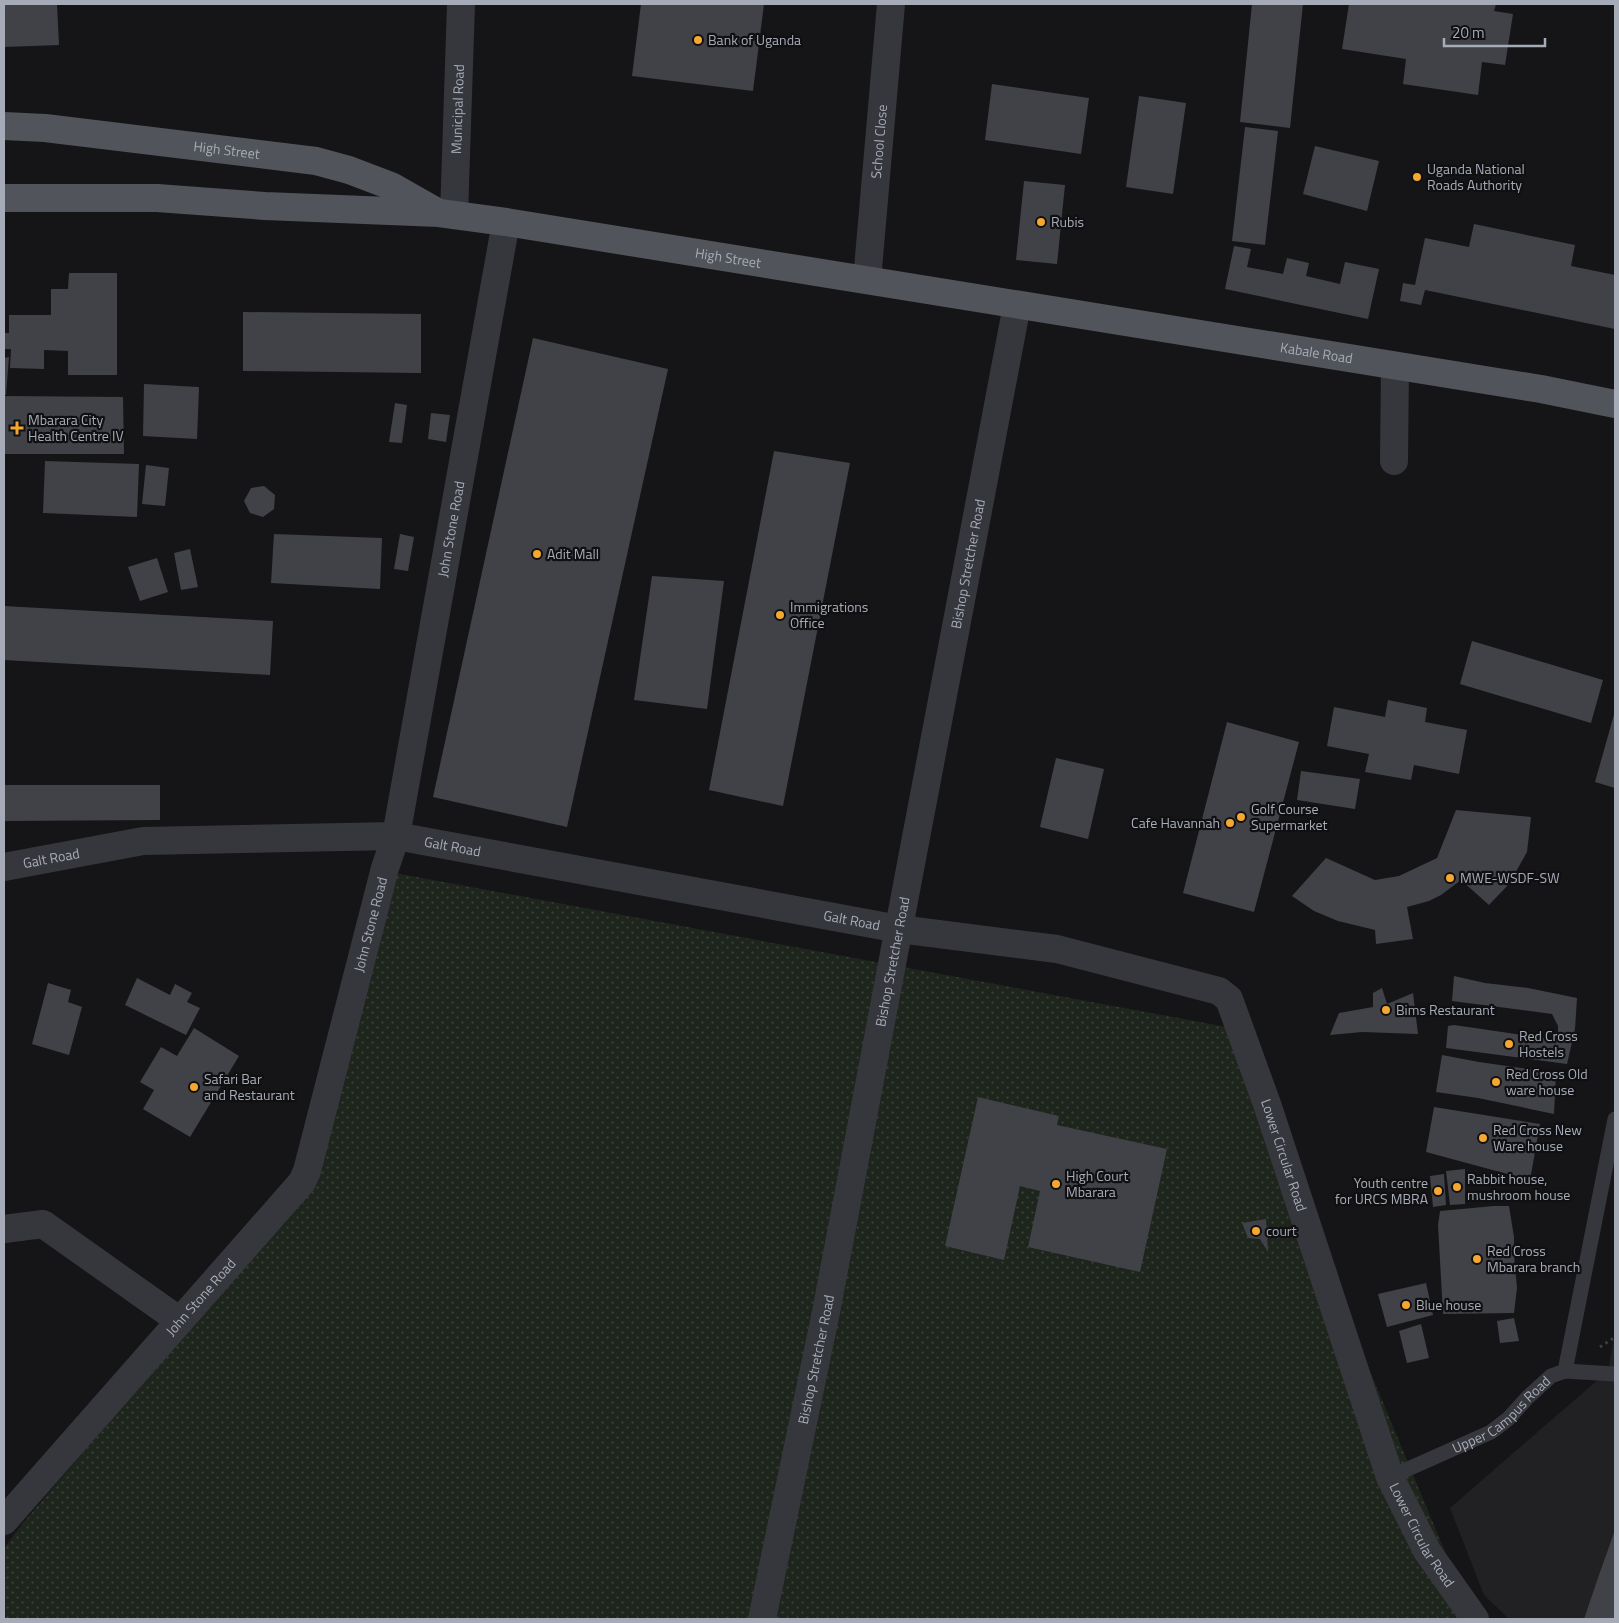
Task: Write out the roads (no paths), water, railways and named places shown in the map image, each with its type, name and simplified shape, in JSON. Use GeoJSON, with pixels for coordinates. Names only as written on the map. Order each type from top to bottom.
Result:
{"type":"FeatureCollection","features":[{"type":"Feature","properties":{"kind":"main road","name":"High Street"},"geometry":{"type":"LineString","coordinates":[[4,126],[45,128],[316,161],[349,170],[391,186],[446,214]]}},
{"type":"Feature","properties":{"kind":"main road","name":"High Street"},"geometry":{"type":"LineString","coordinates":[[4,198],[157,198],[266,206],[446,214],[1017,304]]}},
{"type":"Feature","properties":{"kind":"main road","name":"Kabale Road"},"geometry":{"type":"LineString","coordinates":[[1017,304],[1541,389],[1615,404]]}},
{"type":"Feature","properties":{"kind":"street","name":"Municipal Road"},"geometry":{"type":"LineString","coordinates":[[446,214],[461,4]]}},
{"type":"Feature","properties":{"kind":"street","name":"School Close"},"geometry":{"type":"LineString","coordinates":[[867,280],[892,4]]}},
{"type":"Feature","properties":{"kind":"street","name":"John Stone Road"},"geometry":{"type":"LineString","coordinates":[[5,1517],[302,1182],[307,1171],[385,868],[396,836],[506,222]]}},
{"type":"Feature","properties":{"kind":"street","name":"Bishop Stretcher Road"},"geometry":{"type":"LineString","coordinates":[[762,1619],[826,1312],[1017,304]]}},
{"type":"Feature","properties":{"kind":"street"},"geometry":{"type":"LineString","coordinates":[[1394,462],[1395,366]]}},
{"type":"Feature","properties":{"kind":"street","name":"Galt Road"},"geometry":{"type":"LineString","coordinates":[[4,867],[143,841],[396,836],[899,929]]}},
{"type":"Feature","properties":{"kind":"street","name":"Lower Circular Road"},"geometry":{"type":"LineString","coordinates":[[899,929],[1058,949],[1219,991],[1229,999],[1267,1104],[1390,1478],[1427,1551],[1475,1619]]}},
{"type":"Feature","properties":{"kind":"street"},"geometry":{"type":"LineString","coordinates":[[4,1229],[43,1224],[180,1320]]}},
{"type":"Feature","properties":{"kind":"lane"},"geometry":{"type":"LineString","coordinates":[[1565,1372],[1615,1119]]}},
{"type":"Feature","properties":{"kind":"lane","name":"Upper Campus Road"},"geometry":{"type":"LineString","coordinates":[[1390,1478],[1491,1432],[1508,1419],[1527,1398],[1552,1376],[1565,1372],[1615,1374]]}},
{"type":"Feature","properties":{"kind":"place","name":"Bank of Uganda"},"geometry":{"type":"Point","coordinates":[698,40]}},
{"type":"Feature","properties":{"kind":"place","name":"Uganda National Roads Authority"},"geometry":{"type":"Point","coordinates":[1417,177]}},
{"type":"Feature","properties":{"kind":"place","name":"Rubis"},"geometry":{"type":"Point","coordinates":[1041,222]}},
{"type":"Feature","properties":{"kind":"place","name":"Mbarara City Health Centre IV"},"geometry":{"type":"Point","coordinates":[17,428]}},
{"type":"Feature","properties":{"kind":"place","name":"Adit Mall"},"geometry":{"type":"Point","coordinates":[537,554]}},
{"type":"Feature","properties":{"kind":"place","name":"Immigrations Office"},"geometry":{"type":"Point","coordinates":[780,615]}},
{"type":"Feature","properties":{"kind":"place","name":"Golf Course Supermarket"},"geometry":{"type":"Point","coordinates":[1241,817]}},
{"type":"Feature","properties":{"kind":"place","name":"Cafe Havannah"},"geometry":{"type":"Point","coordinates":[1230,823]}},
{"type":"Feature","properties":{"kind":"place","name":"MWE-WSDF-SW"},"geometry":{"type":"Point","coordinates":[1450,878]}},
{"type":"Feature","properties":{"kind":"place","name":"Bims Restaurant"},"geometry":{"type":"Point","coordinates":[1386,1010]}},
{"type":"Feature","properties":{"kind":"place","name":"Red Cross Hostels"},"geometry":{"type":"Point","coordinates":[1509,1044]}},
{"type":"Feature","properties":{"kind":"place","name":"Red Cross Old ware house"},"geometry":{"type":"Point","coordinates":[1496,1082]}},
{"type":"Feature","properties":{"kind":"place","name":"Safari Bar and Restaurant"},"geometry":{"type":"Point","coordinates":[194,1087]}},
{"type":"Feature","properties":{"kind":"place","name":"Red Cross New Ware house"},"geometry":{"type":"Point","coordinates":[1483,1138]}},
{"type":"Feature","properties":{"kind":"place","name":"High Court Mbarara"},"geometry":{"type":"Point","coordinates":[1056,1184]}},
{"type":"Feature","properties":{"kind":"place","name":"Rabbit house, mushroom house"},"geometry":{"type":"Point","coordinates":[1457,1187]}},
{"type":"Feature","properties":{"kind":"place","name":"Youth centre for URCS MBRA"},"geometry":{"type":"Point","coordinates":[1438,1191]}},
{"type":"Feature","properties":{"kind":"place","name":"court"},"geometry":{"type":"Point","coordinates":[1256,1231]}},
{"type":"Feature","properties":{"kind":"place","name":"Red Cross Mbarara branch"},"geometry":{"type":"Point","coordinates":[1477,1259]}},
{"type":"Feature","properties":{"kind":"place","name":"Blue house"},"geometry":{"type":"Point","coordinates":[1406,1305]}}]}
